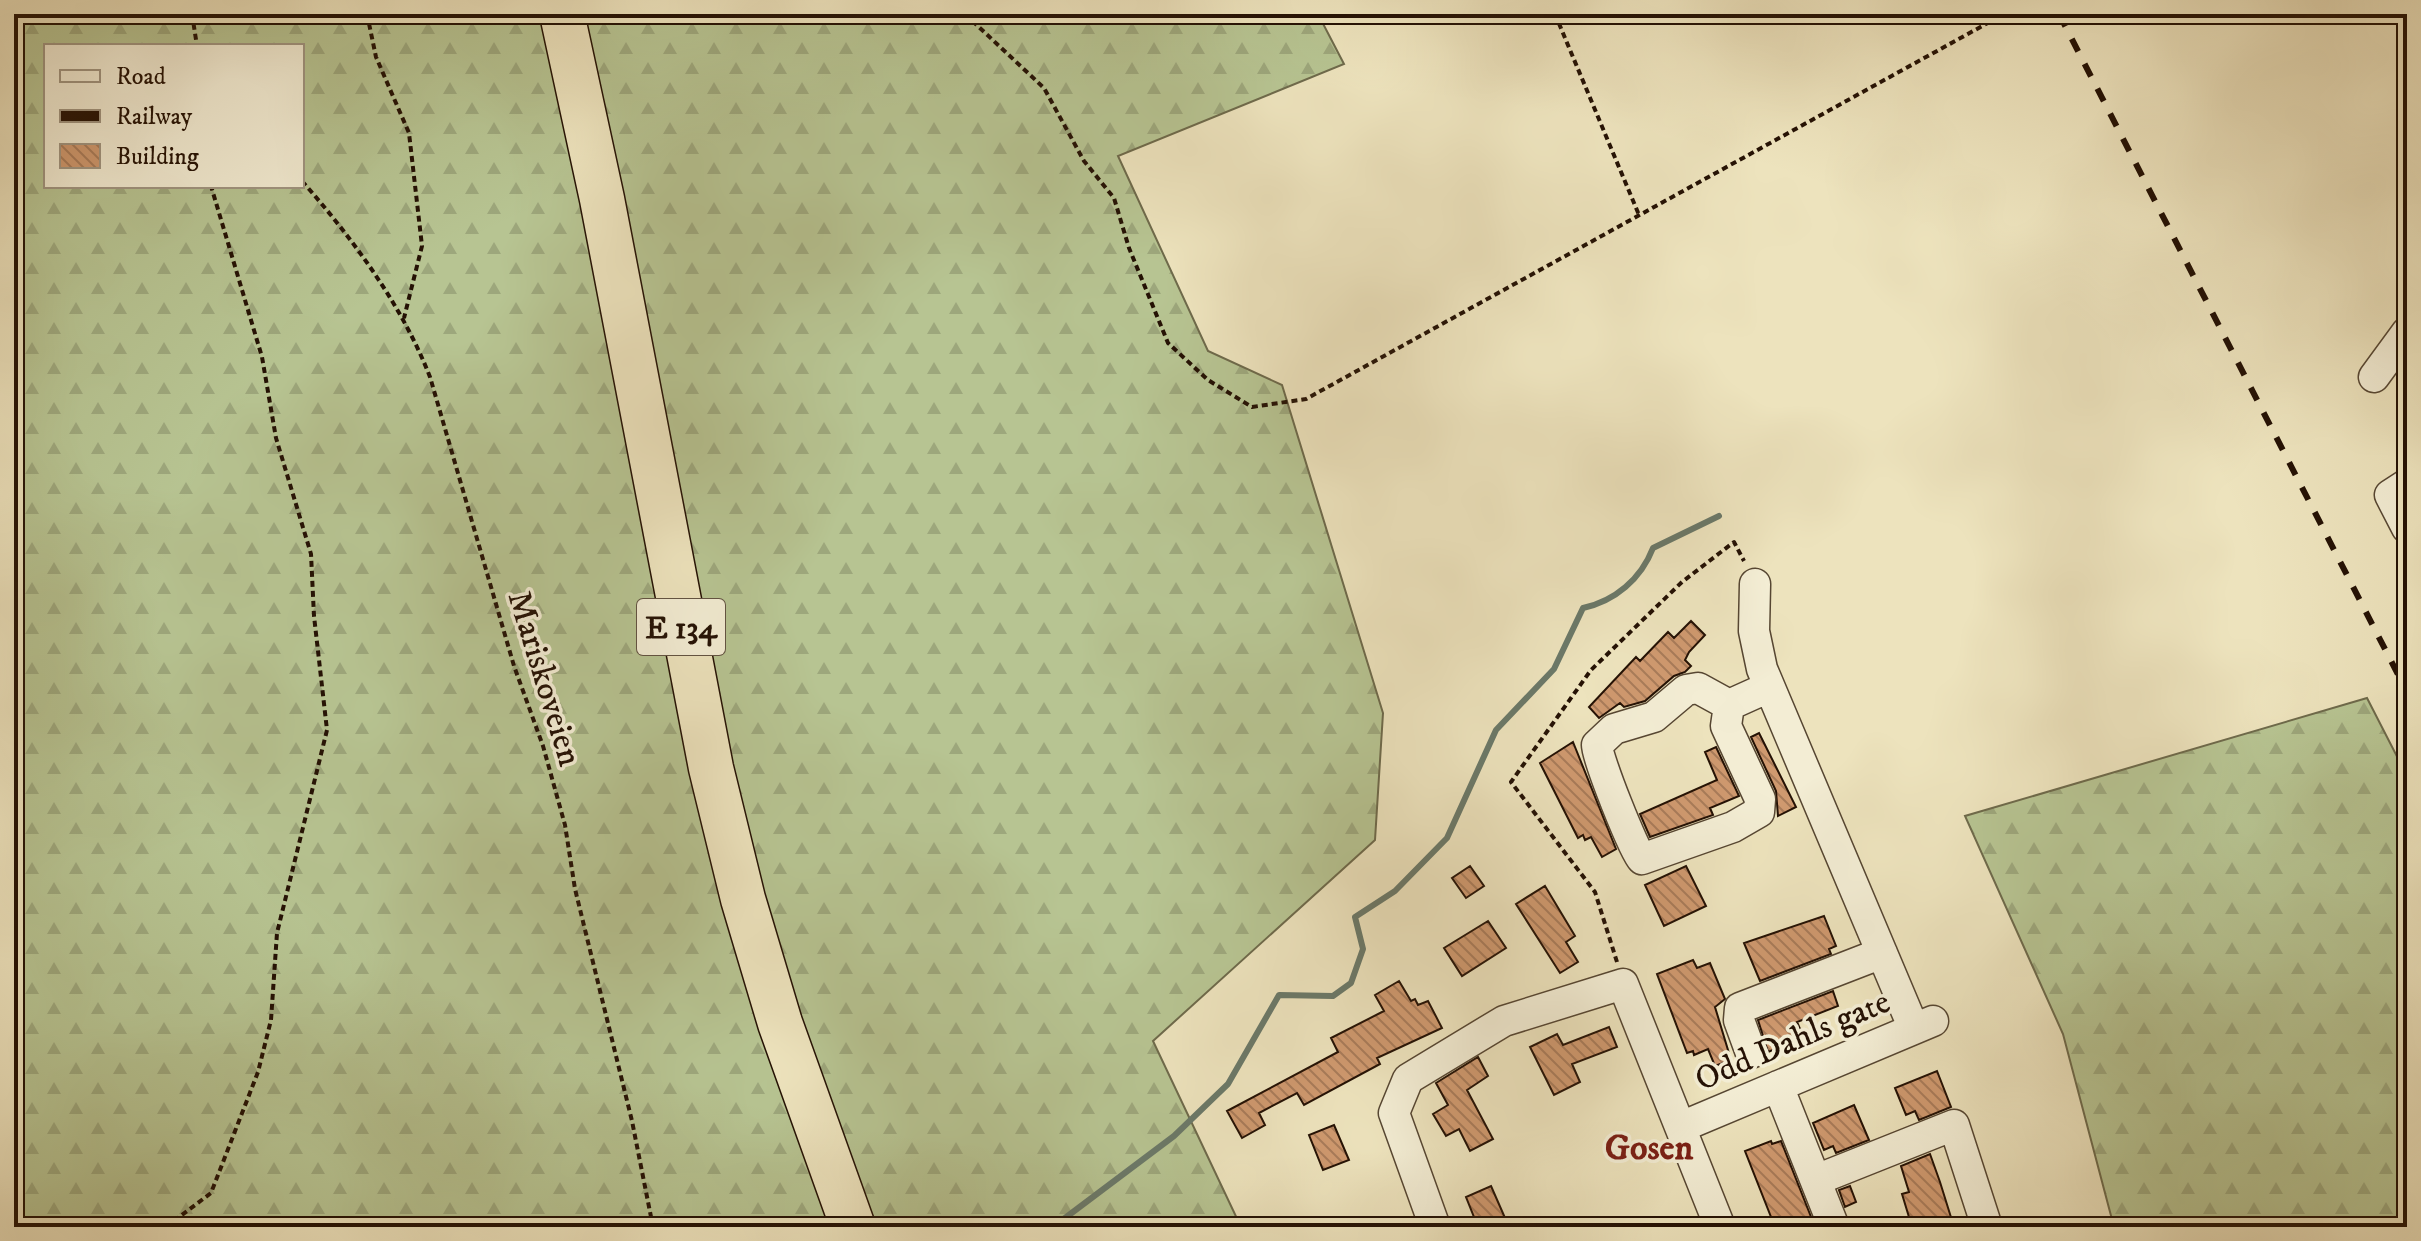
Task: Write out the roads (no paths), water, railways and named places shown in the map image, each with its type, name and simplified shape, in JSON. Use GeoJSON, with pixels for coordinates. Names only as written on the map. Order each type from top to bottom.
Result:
{"type":"FeatureCollection","features":[{"type":"Feature","properties":{"kind":"highway","name":"E 134"},"geometry":{"type":"LineString","coordinates":[[545,14],[604,288],[695,770],[764,1025],[836,1227]]}},
{"type":"Feature","properties":{"kind":"highway","name":"E 134"},"geometry":{"type":"LineString","coordinates":[[562,14],[602,199],[680,621],[714,782],[743,899],[780,1023],[853,1227]]}},
{"type":"Feature","properties":{"kind":"street"},"geometry":{"type":"LineString","coordinates":[[2374,377],[2407,332]]}},
{"type":"Feature","properties":{"kind":"street"},"geometry":{"type":"LineString","coordinates":[[2398,490],[2407,528]]}},
{"type":"Feature","properties":{"kind":"street"},"geometry":{"type":"LineString","coordinates":[[1751,1053],[1739,1020],[1740,1008],[1882,953],[1769,687],[1754,631],[1755,584]]}},
{"type":"Feature","properties":{"kind":"street"},"geometry":{"type":"LineString","coordinates":[[1729,705],[1769,687]]}},
{"type":"Feature","properties":{"kind":"street"},"geometry":{"type":"LineString","coordinates":[[1698,688],[1707,691],[1729,705],[1726,726],[1760,799],[1759,812],[1733,827],[1642,859],[1630,840],[1624,815],[1597,754],[1597,745],[1606,734],[1654,717],[1686,690],[1698,688]]}},
{"type":"Feature","properties":{"kind":"street","name":"Odd Dahls gate"},"geometry":{"type":"LineString","coordinates":[[1681,1127],[1924,1025],[1882,953]]}},
{"type":"Feature","properties":{"kind":"street"},"geometry":{"type":"LineString","coordinates":[[1435,1227],[1394,1113],[1408,1079],[1504,1021],[1623,984],[1720,1227]]}},
{"type":"Feature","properties":{"kind":"street"},"geometry":{"type":"LineString","coordinates":[[1778,1086],[1834,1227]]}},
{"type":"Feature","properties":{"kind":"street"},"geometry":{"type":"LineString","coordinates":[[1816,1180],[1954,1125],[1987,1227]]}},
{"type":"Feature","properties":{"kind":"waterway"},"geometry":{"type":"LineString","coordinates":[[1053,1227],[1174,1136],[1228,1084],[1279,995],[1333,996],[1351,983],[1363,949],[1355,917],[1395,891],[1447,838],[1496,730],[1554,669],[1583,608],[1606,600],[1626,587],[1642,569],[1653,548],[1719,516]]}},
{"type":"Feature","properties":{"kind":"railway"},"geometry":{"type":"LineString","coordinates":[[2059,14],[2407,692]]}},
{"type":"Feature","properties":{"kind":"district","name":"Gosen"},"geometry":{"type":"Point","coordinates":[1649,1146]}}]}
